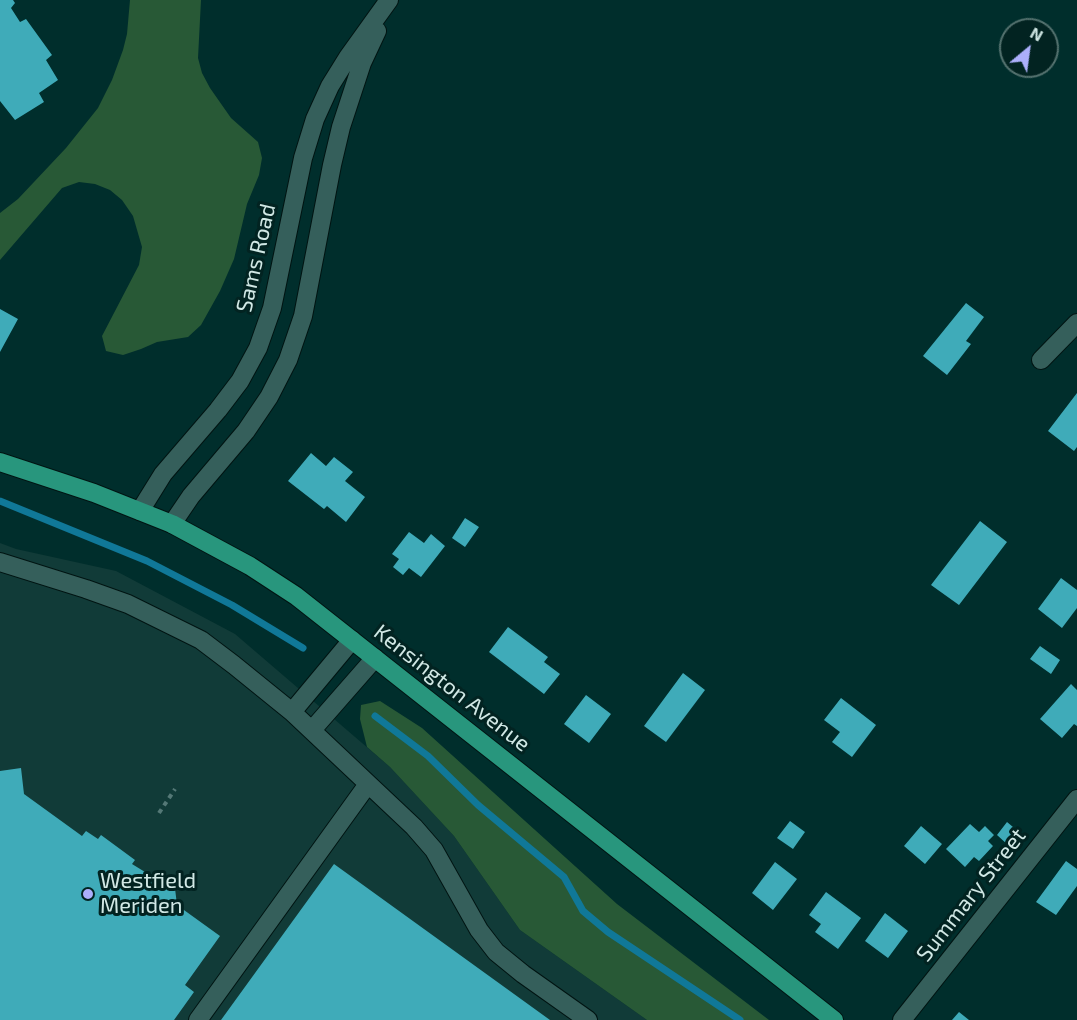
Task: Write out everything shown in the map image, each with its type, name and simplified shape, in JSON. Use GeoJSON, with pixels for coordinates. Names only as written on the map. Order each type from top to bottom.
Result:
{"type":"FeatureCollection","features":[{"type":"Feature","properties":{"kind":"main road","name":"Kensington Avenue"},"geometry":{"type":"LineString","coordinates":[[0,462],[94,493],[172,524],[250,566],[296,596],[834,1020]]}},
{"type":"Feature","properties":{"kind":"street","name":"Sams Road"},"geometry":{"type":"LineString","coordinates":[[140,511],[163,474],[240,381],[258,348],[272,308],[303,158],[315,119],[330,86],[348,57],[390,0]]}},
{"type":"Feature","properties":{"kind":"street","name":"Sams Road"},"geometry":{"type":"LineString","coordinates":[[172,524],[190,496],[246,431],[269,397],[288,360],[303,316],[341,127],[362,63],[390,0]]}},
{"type":"Feature","properties":{"kind":"street"},"geometry":{"type":"LineString","coordinates":[[1041,360],[1075,317]]}},
{"type":"Feature","properties":{"kind":"street"},"geometry":{"type":"LineString","coordinates":[[0,562],[128,604],[201,640],[292,712],[414,827],[434,850],[479,930],[496,951],[523,974],[588,1020]]}},
{"type":"Feature","properties":{"kind":"street"},"geometry":{"type":"LineString","coordinates":[[292,712],[352,640]]}},
{"type":"Feature","properties":{"kind":"street"},"geometry":{"type":"LineString","coordinates":[[312,730],[375,658]]}},
{"type":"Feature","properties":{"kind":"street"},"geometry":{"type":"LineString","coordinates":[[198,1020],[368,784]]}},
{"type":"Feature","properties":{"kind":"street","name":"Summary Street"},"geometry":{"type":"LineString","coordinates":[[902,1020],[1077,799]]}},
{"type":"Feature","properties":{"kind":"path"},"geometry":{"type":"LineString","coordinates":[[159,813],[175,789]]}},
{"type":"Feature","properties":{"kind":"shaded area"},"geometry":{"type":"Polygon","coordinates":[[[0,543],[16,549],[116,571],[235,634],[390,767],[454,836],[520,930],[647,1020],[0,1020],[0,543]]]}},
{"type":"Feature","properties":{"kind":"green space"},"geometry":{"type":"Polygon","coordinates":[[[130,0],[201,0],[198,58],[202,73],[231,118],[258,142],[262,158],[259,175],[247,204],[234,259],[201,325],[188,337],[157,342],[123,355],[106,351],[102,336],[139,265],[142,247],[133,216],[122,200],[110,190],[95,184],[79,182],[62,188],[0,260],[0,213],[18,199],[66,148],[98,108],[123,50],[130,0]]]}},
{"type":"Feature","properties":{"kind":"green space"},"geometry":{"type":"Polygon","coordinates":[[[380,701],[422,728],[617,904],[769,1020],[647,1020],[520,930],[454,836],[390,767],[367,747],[360,719],[361,705],[380,701]]]}},
{"type":"Feature","properties":{"kind":"building"},"geometry":{"type":"Polygon","coordinates":[[[0,0],[13,0],[15,3],[11,8],[20,22],[26,19],[52,55],[46,60],[58,80],[39,93],[44,102],[15,120],[0,101],[0,0]]]}},
{"type":"Feature","properties":{"kind":"building"},"geometry":{"type":"Polygon","coordinates":[[[966,303],[984,317],[966,341],[971,344],[947,375],[923,356],[966,303]]]}},
{"type":"Feature","properties":{"kind":"building"},"geometry":{"type":"Polygon","coordinates":[[[0,309],[18,319],[0,352],[0,309]]]}},
{"type":"Feature","properties":{"kind":"building"},"geometry":{"type":"Polygon","coordinates":[[[1077,393],[1077,447],[1074,451],[1048,431],[1077,393]]]}},
{"type":"Feature","properties":{"kind":"building"},"geometry":{"type":"Polygon","coordinates":[[[311,453],[326,466],[334,457],[353,472],[345,481],[365,497],[346,522],[327,506],[324,509],[288,481],[311,453]]]}},
{"type":"Feature","properties":{"kind":"building"},"geometry":{"type":"Polygon","coordinates":[[[465,518],[479,527],[465,547],[452,538],[465,518]]]}},
{"type":"Feature","properties":{"kind":"building"},"geometry":{"type":"Polygon","coordinates":[[[980,521],[1007,542],[959,605],[931,585],[980,521]]]}},
{"type":"Feature","properties":{"kind":"building"},"geometry":{"type":"Polygon","coordinates":[[[409,532],[424,543],[431,534],[445,546],[421,577],[409,568],[403,575],[393,567],[399,559],[392,554],[409,532]]]}},
{"type":"Feature","properties":{"kind":"building"},"geometry":{"type":"Polygon","coordinates":[[[1061,578],[1077,590],[1077,608],[1062,628],[1038,609],[1061,578]]]}},
{"type":"Feature","properties":{"kind":"building"},"geometry":{"type":"Polygon","coordinates":[[[508,627],[548,657],[544,662],[560,674],[544,694],[489,652],[508,627]]]}},
{"type":"Feature","properties":{"kind":"building"},"geometry":{"type":"Polygon","coordinates":[[[1040,646],[1060,660],[1051,674],[1030,659],[1040,646]]]}},
{"type":"Feature","properties":{"kind":"building"},"geometry":{"type":"Polygon","coordinates":[[[683,673],[705,690],[666,742],[644,726],[683,673]]]}},
{"type":"Feature","properties":{"kind":"building"},"geometry":{"type":"Polygon","coordinates":[[[1071,684],[1077,690],[1077,726],[1074,724],[1062,738],[1040,719],[1071,684]]]}},
{"type":"Feature","properties":{"kind":"building"},"geometry":{"type":"Polygon","coordinates":[[[586,695],[611,714],[589,743],[564,724],[586,695]]]}},
{"type":"Feature","properties":{"kind":"building"},"geometry":{"type":"Polygon","coordinates":[[[841,698],[876,725],[852,757],[832,742],[840,732],[824,720],[841,698]]]}},
{"type":"Feature","properties":{"kind":"building","name":"Westfield Meriden"},"geometry":{"type":"Polygon","coordinates":[[[21,768],[24,794],[82,836],[86,831],[98,839],[101,835],[135,860],[132,864],[145,872],[141,878],[147,882],[174,880],[177,905],[220,936],[185,985],[194,992],[174,1020],[0,1020],[0,771],[21,768]]]}},
{"type":"Feature","properties":{"kind":"building"},"geometry":{"type":"Polygon","coordinates":[[[790,821],[805,832],[793,849],[777,838],[790,821]]]}},
{"type":"Feature","properties":{"kind":"building"},"geometry":{"type":"Polygon","coordinates":[[[1007,822],[1019,832],[1008,845],[997,835],[1007,822]]]}},
{"type":"Feature","properties":{"kind":"building"},"geometry":{"type":"Polygon","coordinates":[[[970,824],[979,832],[985,826],[994,835],[988,841],[993,846],[979,861],[974,857],[965,867],[946,849],[970,824]]]}},
{"type":"Feature","properties":{"kind":"building"},"geometry":{"type":"Polygon","coordinates":[[[921,826],[942,844],[925,864],[904,846],[921,826]]]}},
{"type":"Feature","properties":{"kind":"building"},"geometry":{"type":"Polygon","coordinates":[[[1066,861],[1077,869],[1077,886],[1056,915],[1036,902],[1066,861]]]}},
{"type":"Feature","properties":{"kind":"building"},"geometry":{"type":"Polygon","coordinates":[[[775,862],[797,879],[773,910],[752,893],[775,862]]]}},
{"type":"Feature","properties":{"kind":"building"},"geometry":{"type":"Polygon","coordinates":[[[334,864],[550,1020],[221,1020],[334,864]]]}},
{"type":"Feature","properties":{"kind":"building"},"geometry":{"type":"Polygon","coordinates":[[[826,892],[861,918],[838,949],[815,932],[821,924],[809,915],[826,892]]]}},
{"type":"Feature","properties":{"kind":"building"},"geometry":{"type":"Polygon","coordinates":[[[885,913],[908,931],[888,958],[865,941],[885,913]]]}},
{"type":"Feature","properties":{"kind":"building"},"geometry":{"type":"Polygon","coordinates":[[[959,1012],[969,1020],[952,1020],[959,1012]]]}},
{"type":"Feature","properties":{"kind":"waterway"},"geometry":{"type":"LineString","coordinates":[[0,501],[147,561],[232,605],[303,648]]}},
{"type":"Feature","properties":{"kind":"waterway"},"geometry":{"type":"LineString","coordinates":[[375,716],[428,756],[478,805],[564,877],[583,911],[608,932],[740,1020]]}},
{"type":"Feature","properties":{"kind":"place","name":"Westfield Meriden"},"geometry":{"type":"Point","coordinates":[88,894]}}]}
